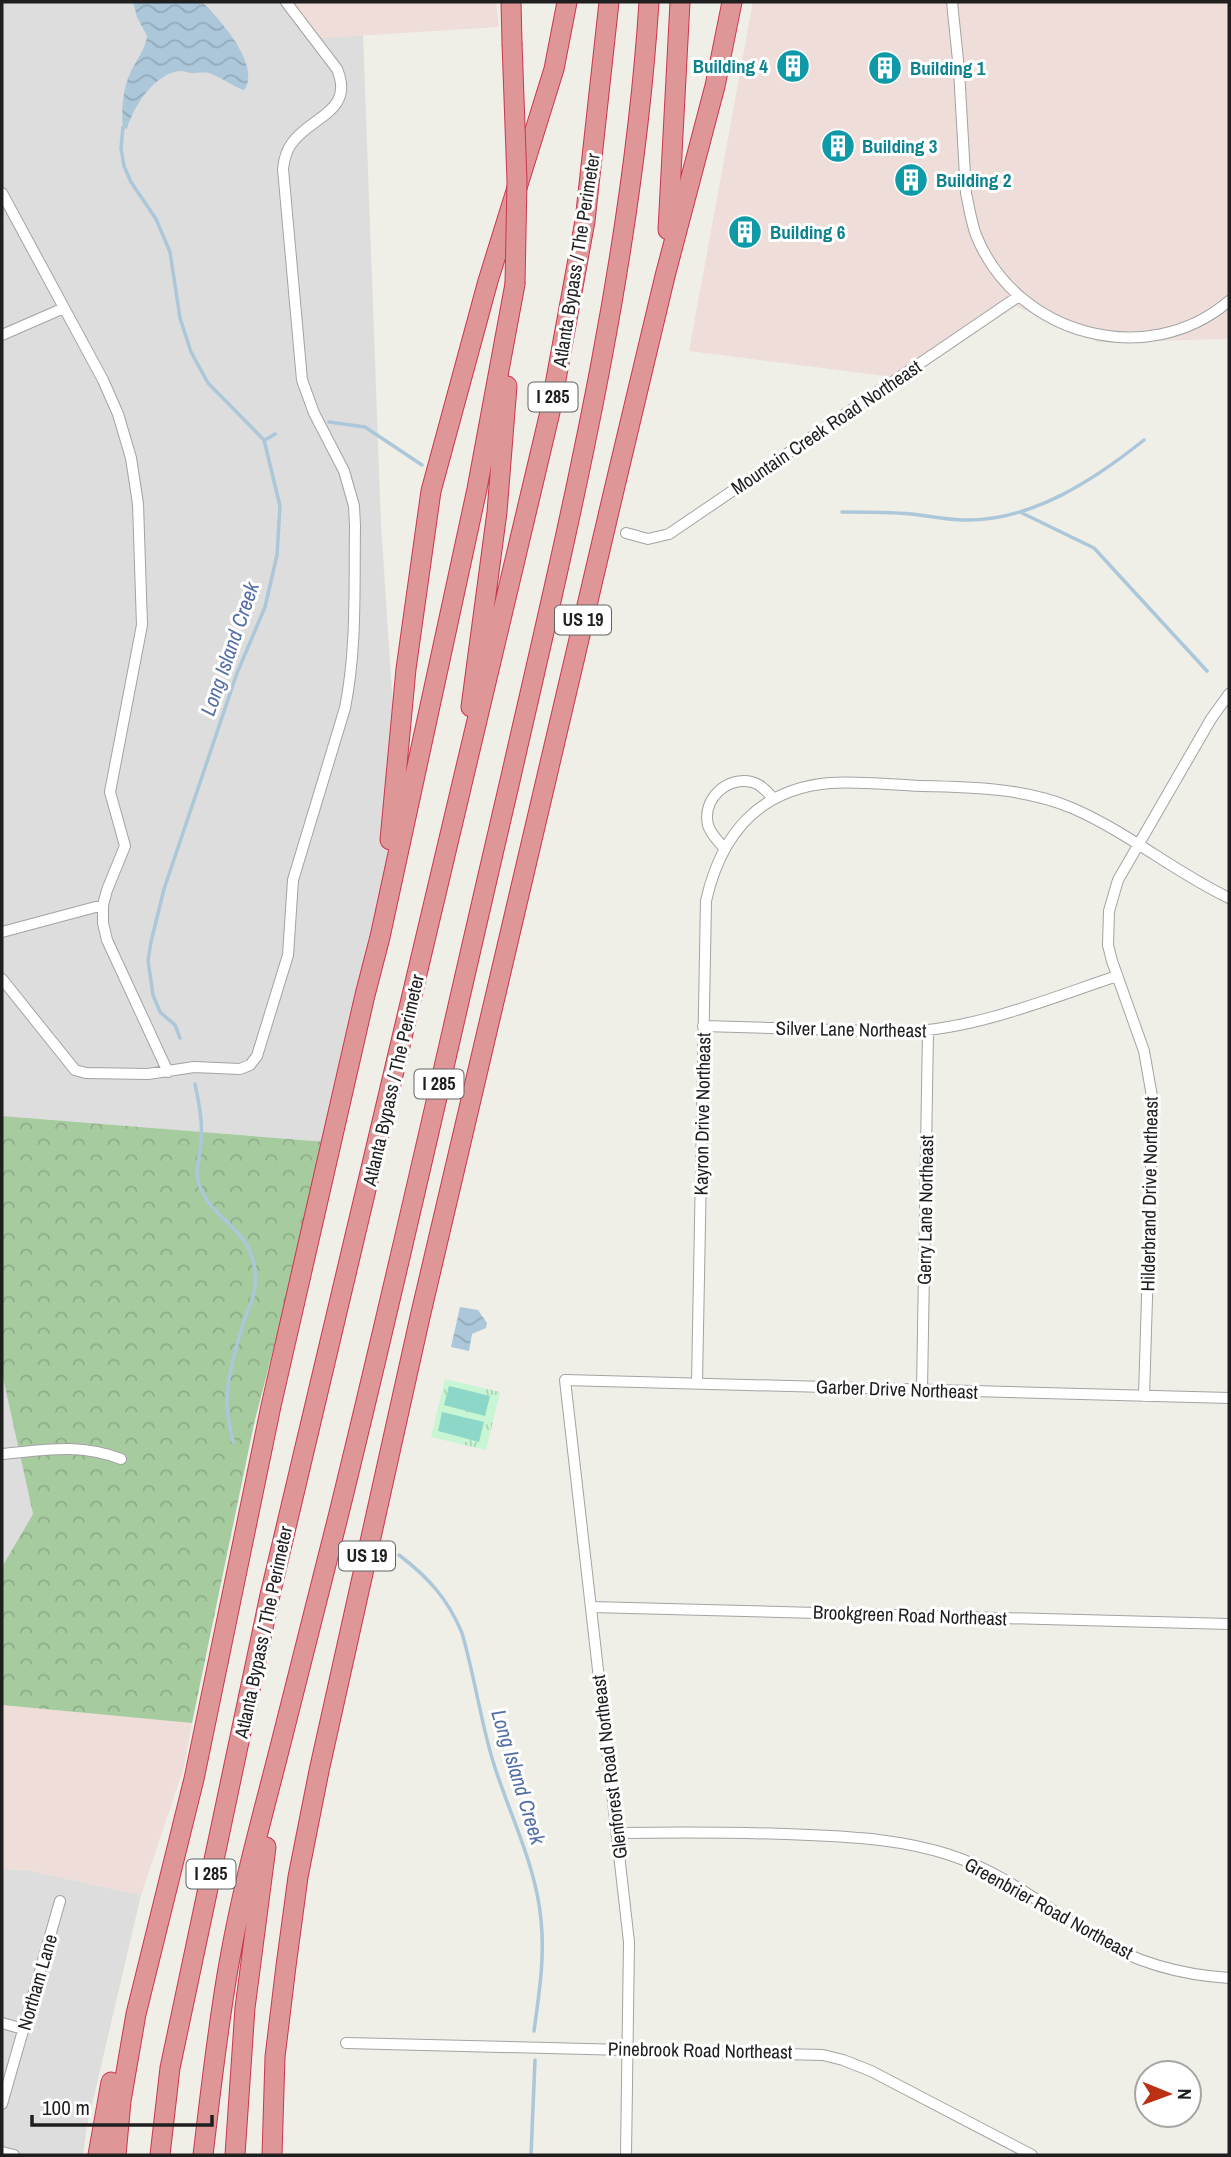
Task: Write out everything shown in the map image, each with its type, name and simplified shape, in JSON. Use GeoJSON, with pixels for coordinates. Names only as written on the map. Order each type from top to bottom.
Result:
{"type":"FeatureCollection","features":[{"type":"Feature","properties":{"kind":"highway"},"geometry":{"type":"LineString","coordinates":[[463,787],[471,698],[499,488],[515,284],[517,181],[511,2]]}},
{"type":"Feature","properties":{"kind":"highway"},"geometry":{"type":"LineString","coordinates":[[380,937],[406,669],[431,491],[488,281],[554,69],[567,2]]}},
{"type":"Feature","properties":{"kind":"highway","name":"Atlanta Bypass / The Perimeter"},"geometry":{"type":"LineString","coordinates":[[160,2155],[170,2068],[270,1595],[463,787],[563,348],[589,195],[609,2]]}},
{"type":"Feature","properties":{"kind":"highway","name":"I 285"},"geometry":{"type":"LineString","coordinates":[[203,2155],[231,1956],[253,1852],[357,1440],[558,573],[615,293],[637,134],[649,2]]}},
{"type":"Feature","properties":{"kind":"highway"},"geometry":{"type":"LineString","coordinates":[[665,276],[680,2]]}},
{"type":"Feature","properties":{"kind":"highway","name":"US 19"},"geometry":{"type":"LineString","coordinates":[[272,2155],[275,2057],[298,1877],[317,1784],[423,1304],[665,276],[715,86],[732,2]]}},
{"type":"Feature","properties":{"kind":"highway"},"geometry":{"type":"LineString","coordinates":[[116,2155],[121,2101],[136,2014],[179,1846],[271,1406],[380,937],[477,489],[515,284]]}},
{"type":"Feature","properties":{"kind":"highway"},"geometry":{"type":"LineString","coordinates":[[234,2155],[252,1948],[284,1732]]}},
{"type":"Feature","properties":{"kind":"highway"},"geometry":{"type":"LineString","coordinates":[[98,2155],[113,2073],[142,1959],[179,1846]]}},
{"type":"Feature","properties":{"kind":"street"},"geometry":{"type":"LineString","coordinates":[[2,979],[75,1070],[86,1073],[168,1072],[194,1067],[240,1069],[250,1065],[257,1056],[288,955],[292,880],[345,708],[350,681],[353,653],[354,506],[344,471],[314,414],[302,380],[283,169],[285,155],[293,141],[337,103],[342,93],[342,81],[337,69],[286,2]]}},
{"type":"Feature","properties":{"kind":"street"},"geometry":{"type":"LineString","coordinates":[[952,2],[960,70],[966,193],[970,214],[987,256],[1019,296],[1036,310],[1070,328],[1126,339],[1185,328],[1203,320],[1229,301]]}},
{"type":"Feature","properties":{"kind":"street"},"geometry":{"type":"LineString","coordinates":[[2,193],[103,380],[118,414],[131,458],[138,504],[142,625],[110,792],[125,846],[107,890],[103,905],[103,923],[107,940],[168,1072]]}},
{"type":"Feature","properties":{"kind":"street","name":"Mountain Creek Road Northeast"},"geometry":{"type":"LineString","coordinates":[[626,533],[648,539],[669,534],[1019,296]]}},
{"type":"Feature","properties":{"kind":"street"},"geometry":{"type":"LineString","coordinates":[[2,335],[64,308]]}},
{"type":"Feature","properties":{"kind":"street","name":"Hilderbrand Drive Northeast"},"geometry":{"type":"LineString","coordinates":[[1144,1396],[1153,1102],[1144,1051],[1108,945],[1109,911],[1118,880],[1211,719],[1229,694]]}},
{"type":"Feature","properties":{"kind":"street"},"geometry":{"type":"LineString","coordinates":[[724,848],[709,828],[709,806],[713,796],[730,783],[751,782],[762,787],[774,799]]}},
{"type":"Feature","properties":{"kind":"street","name":"Kayron Drive Northeast"},"geometry":{"type":"LineString","coordinates":[[697,1383],[706,901],[712,873],[724,848],[746,820],[774,799],[802,788],[831,783],[998,789],[1036,796],[1070,807],[1105,824],[1202,885],[1229,898]]}},
{"type":"Feature","properties":{"kind":"street"},"geometry":{"type":"LineString","coordinates":[[2,932],[103,905]]}},
{"type":"Feature","properties":{"kind":"street","name":"Silver Lane Northeast"},"geometry":{"type":"LineString","coordinates":[[704,1026],[928,1031],[1013,1010],[1117,976]]}},
{"type":"Feature","properties":{"kind":"street","name":"Gerry Lane Northeast"},"geometry":{"type":"LineString","coordinates":[[922,1390],[928,1031]]}},
{"type":"Feature","properties":{"kind":"street","name":"Garber Drive Northeast"},"geometry":{"type":"LineString","coordinates":[[565,1380],[1229,1398]]}},
{"type":"Feature","properties":{"kind":"street","name":"Glenforest Road Northeast"},"geometry":{"type":"LineString","coordinates":[[565,1380],[629,1942],[626,2155]]}},
{"type":"Feature","properties":{"kind":"street"},"geometry":{"type":"LineString","coordinates":[[2,1454],[76,1449],[97,1450],[121,1459]]}},
{"type":"Feature","properties":{"kind":"street","name":"Brookgreen Road Northeast"},"geometry":{"type":"LineString","coordinates":[[591,1606],[1229,1623]]}},
{"type":"Feature","properties":{"kind":"street","name":"Greenbrier Road Northeast"},"geometry":{"type":"LineString","coordinates":[[617,1833],[744,1832],[871,1838],[912,1844],[952,1855],[990,1871],[1099,1940],[1126,1954],[1184,1972],[1229,1978]]}},
{"type":"Feature","properties":{"kind":"street","name":"Northam Lane"},"geometry":{"type":"LineString","coordinates":[[2,2104],[60,1901]]}},
{"type":"Feature","properties":{"kind":"street"},"geometry":{"type":"LineString","coordinates":[[2,2023],[23,2029]]}},
{"type":"Feature","properties":{"kind":"street","name":"Pinebrook Road Northeast"},"geometry":{"type":"LineString","coordinates":[[346,2043],[804,2053],[842,2060],[872,2071],[1032,2155]]}},
{"type":"Feature","properties":{"kind":"street"},"geometry":{"type":"LineString","coordinates":[[2,2152],[14,2155]]}},
{"type":"Feature","properties":{"kind":"shaded area"},"geometry":{"type":"Polygon","coordinates":[[[2,2],[283,2],[307,39],[363,35],[381,524],[401,831],[327,1142],[2,1116],[2,2]]]}},
{"type":"Feature","properties":{"kind":"shaded area"},"geometry":{"type":"Polygon","coordinates":[[[283,2],[496,2],[499,27],[307,39],[283,2]]]}},
{"type":"Feature","properties":{"kind":"shaded area"},"geometry":{"type":"Polygon","coordinates":[[[753,2],[1229,2],[1229,339],[1098,342],[1004,301],[908,379],[689,351],[753,2]]]}},
{"type":"Feature","properties":{"kind":"shaded area"},"geometry":{"type":"Polygon","coordinates":[[[2,1373],[33,1514],[2,1567],[2,1373]]]}},
{"type":"Feature","properties":{"kind":"shaded area"},"geometry":{"type":"Polygon","coordinates":[[[449,1386],[490,1396],[485,1416],[444,1405],[449,1386]]]}},
{"type":"Feature","properties":{"kind":"shaded area"},"geometry":{"type":"Polygon","coordinates":[[[442,1412],[484,1422],[479,1442],[438,1431],[442,1412]]]}},
{"type":"Feature","properties":{"kind":"shaded area"},"geometry":{"type":"Polygon","coordinates":[[[2,1705],[192,1723],[184,1767],[141,1895],[27,1870],[2,1869],[2,1705]]]}},
{"type":"Feature","properties":{"kind":"shaded area"},"geometry":{"type":"Polygon","coordinates":[[[2,1869],[27,1870],[141,1895],[87,2126],[83,2155],[2,2155],[2,1869]]]}},
{"type":"Feature","properties":{"kind":"green space"},"geometry":{"type":"Polygon","coordinates":[[[2,1116],[327,1142],[254,1424],[192,1723],[2,1705],[2,1567],[33,1514],[2,1373],[2,1116]]]}},
{"type":"Feature","properties":{"kind":"green space"},"geometry":{"type":"Polygon","coordinates":[[[445,1379],[500,1392],[486,1450],[431,1437],[445,1379]]]}},
{"type":"Feature","properties":{"kind":"water"},"geometry":{"type":"Polygon","coordinates":[[[133,2],[202,2],[228,31],[243,56],[248,80],[244,90],[209,73],[171,73],[162,77],[146,92],[127,129],[123,127],[126,84],[147,36],[133,2]]]}},
{"type":"Feature","properties":{"kind":"water"},"geometry":{"type":"Polygon","coordinates":[[[460,1307],[478,1310],[487,1323],[486,1328],[472,1334],[469,1351],[451,1347],[460,1307]]]}},
{"type":"Feature","properties":{"kind":"waterway","name":"Long Island Creek"},"geometry":{"type":"LineString","coordinates":[[123,127],[121,148],[124,166],[131,182],[156,219],[170,252],[180,318],[191,352],[208,383],[264,440],[280,506],[277,555],[265,607],[237,673],[164,889],[151,942],[148,960],[153,995],[160,1012],[175,1025],[180,1038]]}},
{"type":"Feature","properties":{"kind":"waterway"},"geometry":{"type":"LineString","coordinates":[[329,422],[365,427],[422,465]]}},
{"type":"Feature","properties":{"kind":"waterway"},"geometry":{"type":"LineString","coordinates":[[265,440],[275,434]]}},
{"type":"Feature","properties":{"kind":"waterway"},"geometry":{"type":"LineString","coordinates":[[842,512],[903,513],[965,520],[1014,514],[1038,506],[1083,483],[1144,440]]}},
{"type":"Feature","properties":{"kind":"waterway"},"geometry":{"type":"LineString","coordinates":[[1020,512],[1094,548],[1207,671]]}},
{"type":"Feature","properties":{"kind":"waterway","name":"Long Island Creek"},"geometry":{"type":"LineString","coordinates":[[195,1084],[201,1128],[197,1168],[199,1184],[212,1207],[246,1244],[252,1256],[256,1279],[228,1386],[227,1411],[233,1442]]}},
{"type":"Feature","properties":{"kind":"waterway","name":"Long Island Creek"},"geometry":{"type":"LineString","coordinates":[[399,1555],[436,1590],[462,1633],[492,1758],[533,1879],[541,1920],[542,1948],[534,2031]]}},
{"type":"Feature","properties":{"kind":"waterway","name":"Long Island Creek"},"geometry":{"type":"LineString","coordinates":[[531,2155],[535,2060]]}},
{"type":"Feature","properties":{"kind":"place","name":"Building 4"},"geometry":{"type":"Point","coordinates":[793,66]}},
{"type":"Feature","properties":{"kind":"place","name":"Building 1"},"geometry":{"type":"Point","coordinates":[885,68]}},
{"type":"Feature","properties":{"kind":"place","name":"Building 3"},"geometry":{"type":"Point","coordinates":[838,146]}},
{"type":"Feature","properties":{"kind":"place","name":"Building 2"},"geometry":{"type":"Point","coordinates":[911,180]}},
{"type":"Feature","properties":{"kind":"place","name":"Building 6"},"geometry":{"type":"Point","coordinates":[745,232]}}]}
